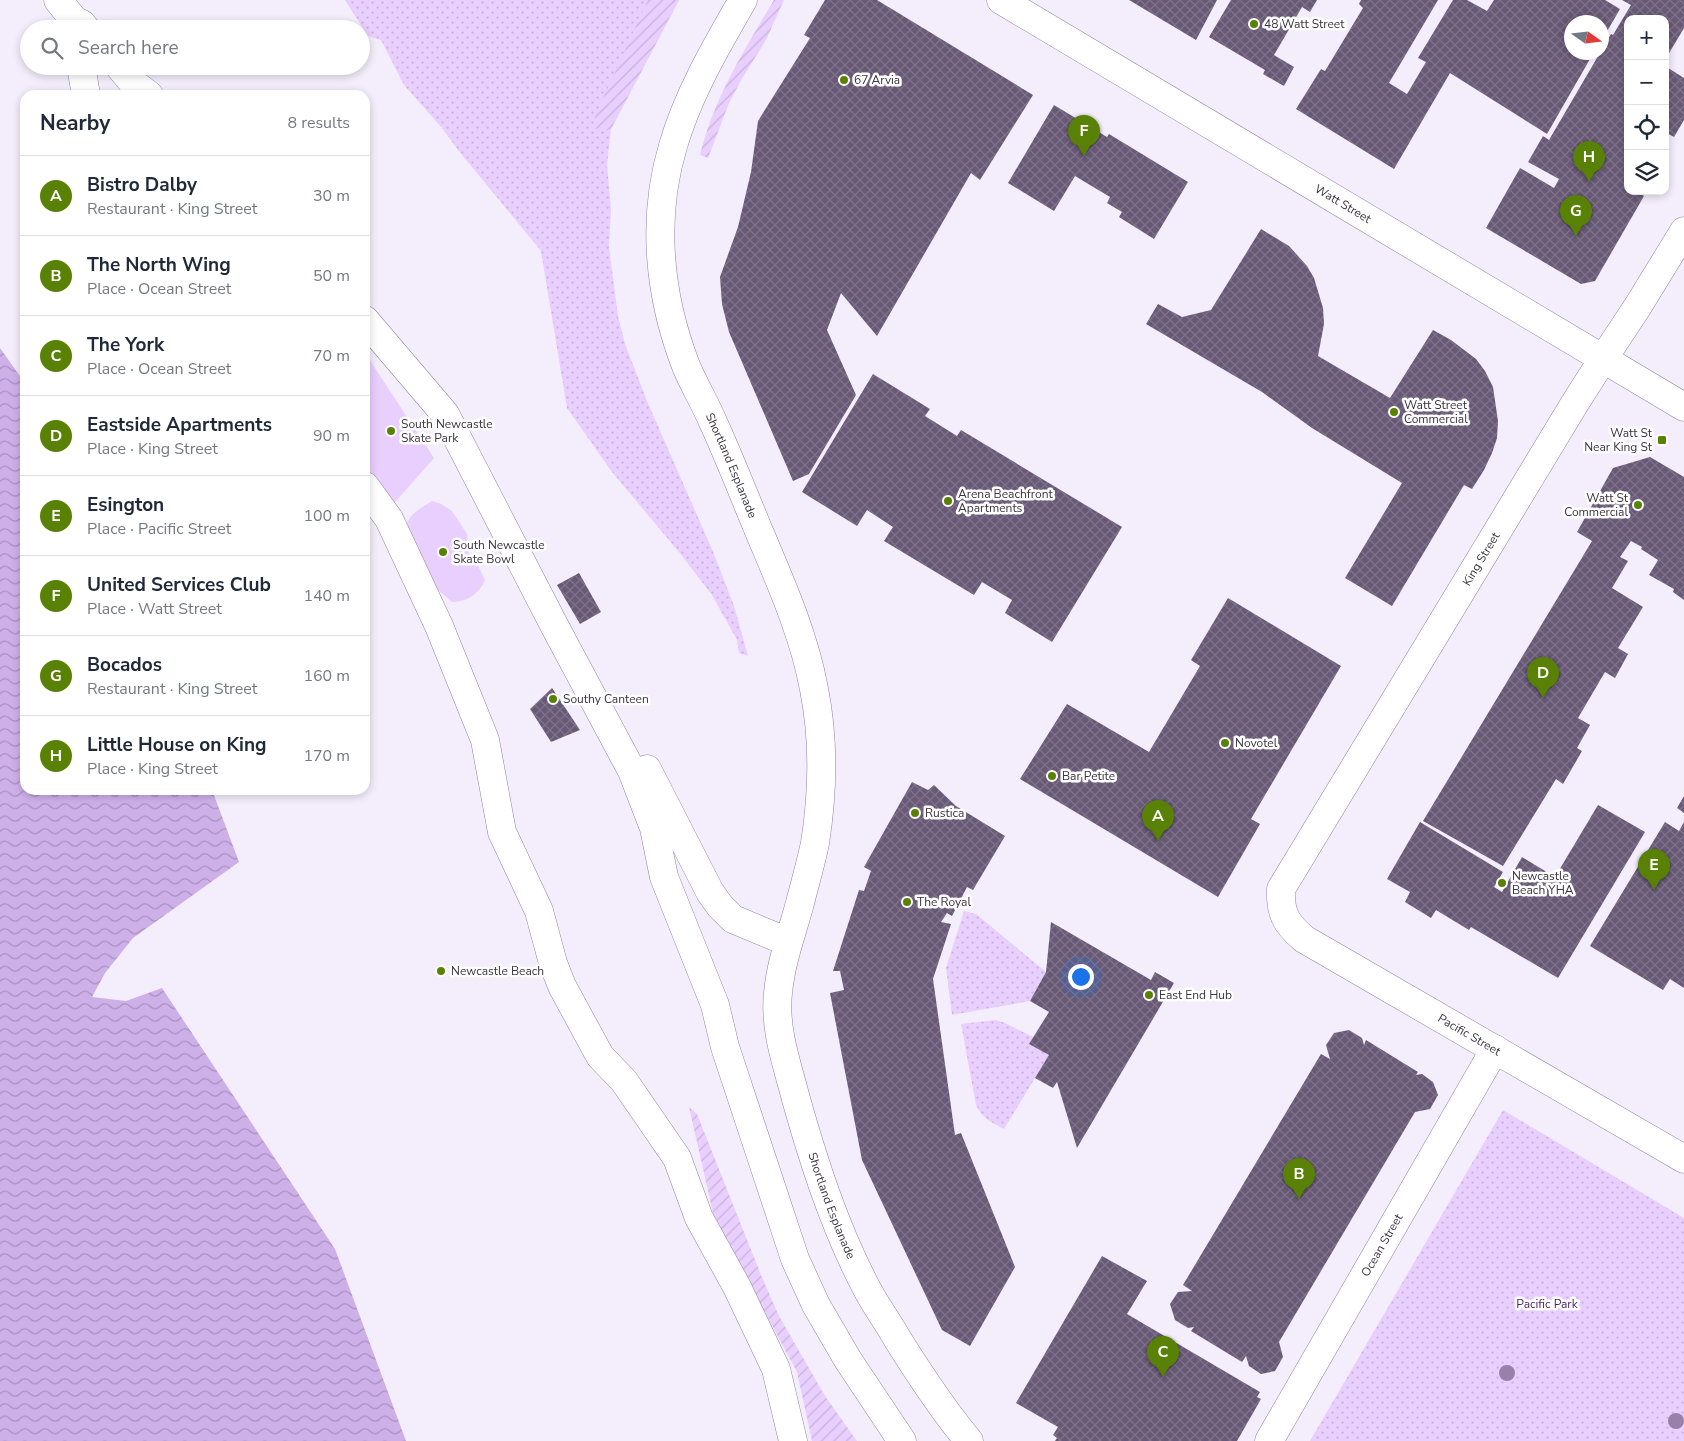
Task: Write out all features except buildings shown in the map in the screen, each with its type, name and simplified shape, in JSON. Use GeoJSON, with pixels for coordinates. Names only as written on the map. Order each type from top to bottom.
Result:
{"type":"FeatureCollection","features":[{"type":"Feature","properties":{"kind":"street","name":"Shortland Esplanade"},"geometry":{"type":"LineString","coordinates":[[742,0],[684,110],[671,150],[660,227],[661,266],[666,301],[674,332],[688,369],[713,421],[796,620],[815,690],[822,767],[818,814],[814,846],[781,970],[777,998],[779,1035],[808,1139],[842,1234],[867,1288],[935,1398],[969,1441]]}},
{"type":"Feature","properties":{"kind":"street","name":"Watt Street"},"geometry":{"type":"LineString","coordinates":[[1001,0],[1684,408]]}},
{"type":"Feature","properties":{"kind":"street"},"geometry":{"type":"LineString","coordinates":[[83,75],[85,90]]}},
{"type":"Feature","properties":{"kind":"street"},"geometry":{"type":"LineString","coordinates":[[126,75],[142,90]]}},
{"type":"Feature","properties":{"kind":"street","name":"King Street"},"geometry":{"type":"LineString","coordinates":[[1281,890],[1564,419],[1638,306],[1684,231]]}},
{"type":"Feature","properties":{"kind":"street"},"geometry":{"type":"LineString","coordinates":[[370,326],[445,414],[632,771],[654,828],[664,877],[712,998],[728,1056],[795,1259],[816,1304],[848,1360],[902,1441]]}},
{"type":"Feature","properties":{"kind":"street"},"geometry":{"type":"LineString","coordinates":[[370,493],[393,528],[439,626],[485,740],[502,832],[539,911],[553,963],[562,986],[600,1056],[624,1081],[677,1158],[699,1218],[738,1287],[776,1368],[793,1441]]}},
{"type":"Feature","properties":{"kind":"street"},"geometry":{"type":"LineString","coordinates":[[612,698],[710,892],[720,906],[739,922],[788,942]]}},
{"type":"Feature","properties":{"kind":"street","name":"Pacific Street"},"geometry":{"type":"LineString","coordinates":[[1281,890],[1281,905],[1285,918],[1293,930],[1304,938],[1684,1159]]}},
{"type":"Feature","properties":{"kind":"street","name":"Ocean Street"},"geometry":{"type":"LineString","coordinates":[[1269,1441],[1495,1049]]}},
{"type":"Feature","properties":{"kind":"green space"},"geometry":{"type":"Polygon","coordinates":[[[345,0],[679,0],[611,129],[607,164],[611,209],[609,247],[618,316],[625,344],[647,401],[714,554],[734,606],[748,656],[739,653],[737,640],[712,595],[679,552],[612,472],[567,408],[541,251],[442,128],[404,85],[381,40],[370,37],[370,20],[358,20],[345,0]]]}},
{"type":"Feature","properties":{"kind":"green space"},"geometry":{"type":"Polygon","coordinates":[[[648,0],[679,0],[611,129],[603,131],[595,128],[595,116],[648,0]]]}},
{"type":"Feature","properties":{"kind":"green space"},"geometry":{"type":"Polygon","coordinates":[[[774,0],[784,0],[766,40],[729,103],[708,158],[700,155],[714,113],[731,75],[774,0]]]}},
{"type":"Feature","properties":{"kind":"green space","name":"South Newcastle Skate Park"},"geometry":{"type":"Polygon","coordinates":[[[370,361],[434,458],[389,509],[370,481],[370,361]]]}},
{"type":"Feature","properties":{"kind":"green space","name":"South Newcastle Skate Bowl"},"geometry":{"type":"Polygon","coordinates":[[[432,501],[452,511],[467,534],[469,556],[478,566],[485,580],[476,593],[463,601],[452,602],[437,589],[405,531],[411,516],[432,501]]]}},
{"type":"Feature","properties":{"kind":"green space"},"geometry":{"type":"Polygon","coordinates":[[[964,911],[976,914],[1046,972],[1030,1001],[952,1015],[946,968],[964,911]]]}},
{"type":"Feature","properties":{"kind":"green space"},"geometry":{"type":"Polygon","coordinates":[[[996,1020],[1033,1037],[1030,1044],[1049,1055],[1004,1129],[984,1117],[978,1110],[961,1024],[996,1020]]]}},
{"type":"Feature","properties":{"kind":"green space"},"geometry":{"type":"Polygon","coordinates":[[[689,1107],[697,1114],[779,1316],[825,1396],[857,1441],[812,1441],[797,1372],[714,1217],[689,1107]]]}},
{"type":"Feature","properties":{"kind":"green space","name":"Pacific Park"},"geometry":{"type":"Polygon","coordinates":[[[1503,1110],[1684,1218],[1684,1441],[1310,1441],[1503,1110]]]}},
{"type":"Feature","properties":{"kind":"water"},"geometry":{"type":"Polygon","coordinates":[[[0,348],[20,376],[20,795],[214,795],[239,862],[133,938],[105,973],[92,997],[126,1001],[162,988],[335,1249],[406,1441],[0,1441],[0,348]]]}},
{"type":"Feature","properties":{"kind":"place","name":"48 Watt Street"},"geometry":{"type":"Point","coordinates":[1254,24]}},
{"type":"Feature","properties":{"kind":"place","name":"67 Arvia"},"geometry":{"type":"Point","coordinates":[844,80]}},
{"type":"Feature","properties":{"kind":"place","name":"United Services Club"},"geometry":{"type":"Point","coordinates":[1084,156]}},
{"type":"Feature","properties":{"kind":"place","name":"Little House on King"},"geometry":{"type":"Point","coordinates":[1589,182]}},
{"type":"Feature","properties":{"kind":"place","name":"Bocados"},"geometry":{"type":"Point","coordinates":[1576,236]}},
{"type":"Feature","properties":{"kind":"place","name":"Watt Street Commercial"},"geometry":{"type":"Point","coordinates":[1394,412]}},
{"type":"Feature","properties":{"kind":"place","name":"South Newcastle Skate Park"},"geometry":{"type":"Point","coordinates":[391,431]}},
{"type":"Feature","properties":{"kind":"place","name":"Watt St Near King St"},"geometry":{"type":"Point","coordinates":[1662,440]}},
{"type":"Feature","properties":{"kind":"place","name":"Arena Beachfront Apartments"},"geometry":{"type":"Point","coordinates":[948,501]}},
{"type":"Feature","properties":{"kind":"place","name":"Watt St Commercial"},"geometry":{"type":"Point","coordinates":[1638,505]}},
{"type":"Feature","properties":{"kind":"place","name":"South Newcastle Skate Bowl"},"geometry":{"type":"Point","coordinates":[443,552]}},
{"type":"Feature","properties":{"kind":"place","name":"Eastside Apartments"},"geometry":{"type":"Point","coordinates":[1543,698]}},
{"type":"Feature","properties":{"kind":"place","name":"Southy Canteen"},"geometry":{"type":"Point","coordinates":[553,699]}},
{"type":"Feature","properties":{"kind":"place","name":"Novotel"},"geometry":{"type":"Point","coordinates":[1225,743]}},
{"type":"Feature","properties":{"kind":"place","name":"Bar Petite"},"geometry":{"type":"Point","coordinates":[1052,776]}},
{"type":"Feature","properties":{"kind":"place","name":"Rustica"},"geometry":{"type":"Point","coordinates":[915,813]}},
{"type":"Feature","properties":{"kind":"place","name":"Bistro Dalby"},"geometry":{"type":"Point","coordinates":[1158,841]}},
{"type":"Feature","properties":{"kind":"place","name":"Newcastle Beach YHA"},"geometry":{"type":"Point","coordinates":[1502,883]}},
{"type":"Feature","properties":{"kind":"place","name":"Esington"},"geometry":{"type":"Point","coordinates":[1654,890]}},
{"type":"Feature","properties":{"kind":"place","name":"The Royal"},"geometry":{"type":"Point","coordinates":[907,902]}},
{"type":"Feature","properties":{"kind":"place","name":"Newcastle Beach"},"geometry":{"type":"Point","coordinates":[441,971]}},
{"type":"Feature","properties":{"kind":"place","name":"East End Hub"},"geometry":{"type":"Point","coordinates":[1149,995]}},
{"type":"Feature","properties":{"kind":"place","name":"The North Wing"},"geometry":{"type":"Point","coordinates":[1299,1199]}},
{"type":"Feature","properties":{"kind":"place","name":"The York"},"geometry":{"type":"Point","coordinates":[1163,1377]}}]}
